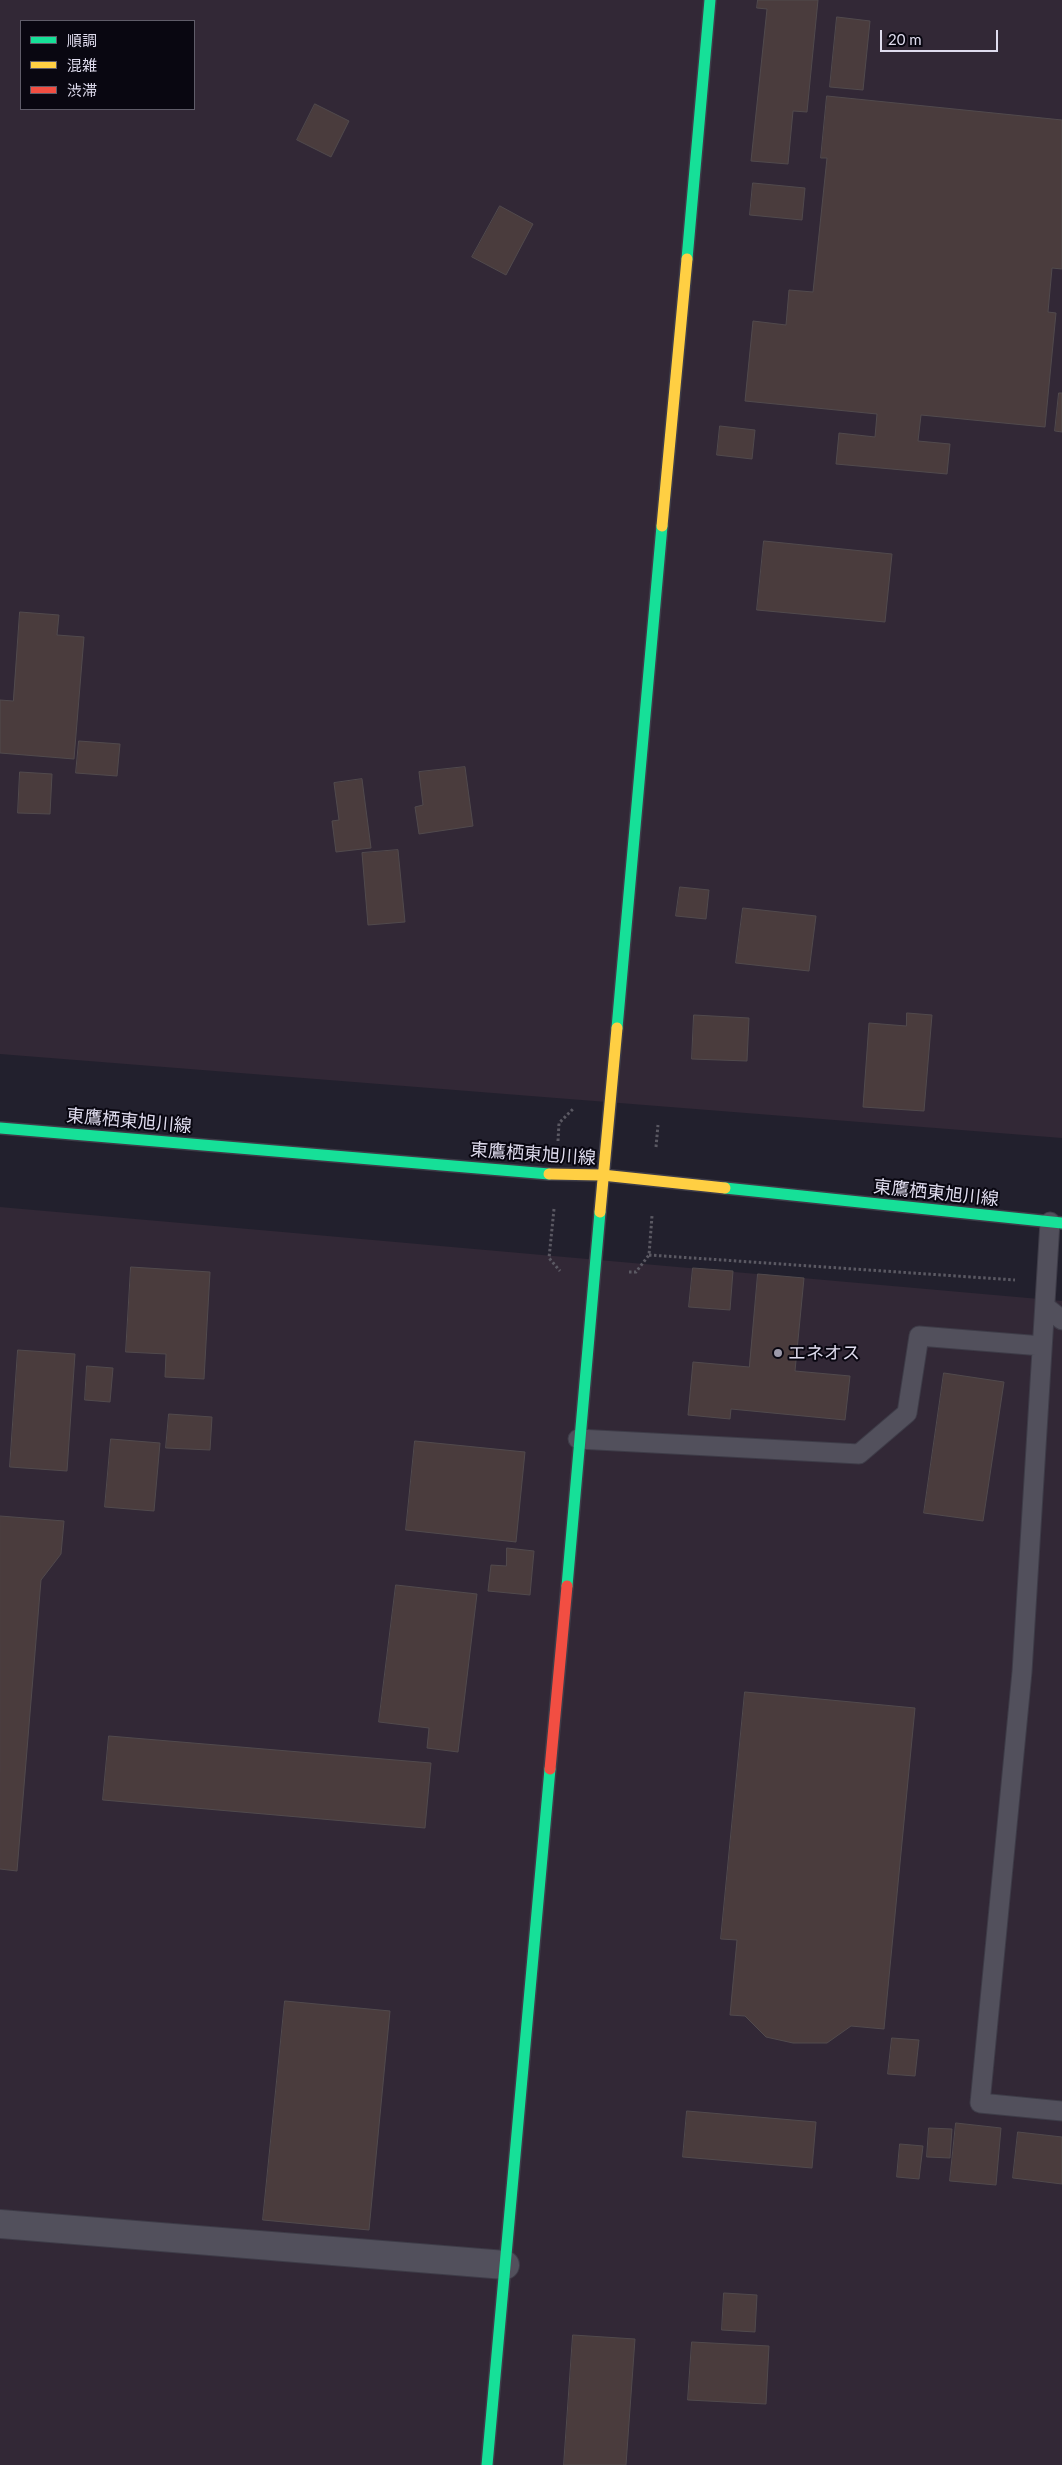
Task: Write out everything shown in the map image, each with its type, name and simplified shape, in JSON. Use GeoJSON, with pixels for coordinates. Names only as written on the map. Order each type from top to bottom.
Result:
{"type":"FeatureCollection","features":[{"type":"Feature","properties":{"kind":"street"},"geometry":{"type":"LineString","coordinates":[[487,2465],[578,1439],[710,0]]}},
{"type":"Feature","properties":{"kind":"street","name":"東鷹栖東旭川線"},"geometry":{"type":"LineString","coordinates":[[0,1128],[547,1174],[602,1175],[1056,1223]]}},
{"type":"Feature","properties":{"kind":"street"},"geometry":{"type":"LineString","coordinates":[[0,2224],[505,2265]]}},
{"type":"Feature","properties":{"kind":"lane"},"geometry":{"type":"LineString","coordinates":[[1056,1223],[1046,1282],[1046,1307],[1022,1672],[980,2103],[1062,2111]]}},
{"type":"Feature","properties":{"kind":"lane"},"geometry":{"type":"LineString","coordinates":[[1046,1307],[1062,1320]]}},
{"type":"Feature","properties":{"kind":"lane"},"geometry":{"type":"LineString","coordinates":[[578,1439],[859,1454],[907,1413],[919,1336],[1042,1346]]}},
{"type":"Feature","properties":{"kind":"path"},"geometry":{"type":"LineString","coordinates":[[649,1256],[1046,1282]]}},
{"type":"Feature","properties":{"kind":"shaded area"},"geometry":{"type":"Polygon","coordinates":[[[0,0],[1062,0],[1062,1138],[0,1054],[0,0]]]}},
{"type":"Feature","properties":{"kind":"shaded area"},"geometry":{"type":"Polygon","coordinates":[[[0,1207],[1062,1301],[1062,2465],[0,2465],[0,1207]]]}},
{"type":"Feature","properties":{"kind":"building"},"geometry":{"type":"Polygon","coordinates":[[[758,0],[818,0],[807,112],[793,111],[788,164],[751,161],[767,9],[757,8],[758,0]]]}},
{"type":"Feature","properties":{"kind":"building"},"geometry":{"type":"Polygon","coordinates":[[[837,17],[870,21],[863,90],[830,87],[837,17]]]}},
{"type":"Feature","properties":{"kind":"building"},"geometry":{"type":"Polygon","coordinates":[[[827,96],[1062,120],[1062,269],[1052,268],[1048,312],[1056,313],[1045,427],[921,415],[918,441],[950,444],[947,474],[836,464],[839,433],[875,437],[877,414],[745,401],[753,321],[786,325],[789,290],[813,292],[827,158],[821,158],[827,96]]]}},
{"type":"Feature","properties":{"kind":"building"},"geometry":{"type":"Polygon","coordinates":[[[315,104],[349,121],[331,157],[297,140],[315,104]]]}},
{"type":"Feature","properties":{"kind":"building"},"geometry":{"type":"Polygon","coordinates":[[[753,183],[805,188],[802,220],[750,215],[753,183]]]}},
{"type":"Feature","properties":{"kind":"building"},"geometry":{"type":"Polygon","coordinates":[[[500,206],[533,224],[506,275],[472,257],[500,206]]]}},
{"type":"Feature","properties":{"kind":"building"},"geometry":{"type":"Polygon","coordinates":[[[1059,393],[1062,393],[1062,432],[1055,431],[1059,393]]]}},
{"type":"Feature","properties":{"kind":"building"},"geometry":{"type":"Polygon","coordinates":[[[720,426],[755,430],[752,459],[717,455],[720,426]]]}},
{"type":"Feature","properties":{"kind":"building"},"geometry":{"type":"Polygon","coordinates":[[[764,541],[892,554],[885,622],[757,610],[764,541]]]}},
{"type":"Feature","properties":{"kind":"building"},"geometry":{"type":"Polygon","coordinates":[[[20,612],[59,615],[57,635],[84,637],[74,759],[0,753],[0,700],[13,701],[20,612]]]}},
{"type":"Feature","properties":{"kind":"building"},"geometry":{"type":"Polygon","coordinates":[[[79,741],[120,744],[117,776],[76,773],[79,741]]]}},
{"type":"Feature","properties":{"kind":"building"},"geometry":{"type":"Polygon","coordinates":[[[465,767],[473,826],[419,834],[415,807],[423,805],[419,772],[465,767]]]}},
{"type":"Feature","properties":{"kind":"building"},"geometry":{"type":"Polygon","coordinates":[[[20,772],[52,774],[50,814],[18,813],[20,772]]]}},
{"type":"Feature","properties":{"kind":"building"},"geometry":{"type":"Polygon","coordinates":[[[362,779],[371,848],[336,852],[332,821],[339,820],[334,783],[362,779]]]}},
{"type":"Feature","properties":{"kind":"building"},"geometry":{"type":"Polygon","coordinates":[[[398,850],[405,922],[368,925],[362,853],[398,850]]]}},
{"type":"Feature","properties":{"kind":"building"},"geometry":{"type":"Polygon","coordinates":[[[680,887],[709,890],[706,919],[676,916],[680,887]]]}},
{"type":"Feature","properties":{"kind":"building"},"geometry":{"type":"Polygon","coordinates":[[[743,908],[816,916],[809,971],[736,963],[743,908]]]}},
{"type":"Feature","properties":{"kind":"building"},"geometry":{"type":"Polygon","coordinates":[[[907,1013],[932,1015],[924,1111],[863,1107],[869,1023],[906,1026],[907,1013]]]}},
{"type":"Feature","properties":{"kind":"building"},"geometry":{"type":"Polygon","coordinates":[[[694,1015],[749,1018],[747,1061],[692,1059],[694,1015]]]}},
{"type":"Feature","properties":{"kind":"building"},"geometry":{"type":"Polygon","coordinates":[[[131,1267],[210,1272],[204,1379],[165,1377],[166,1354],[126,1352],[131,1267]]]}},
{"type":"Feature","properties":{"kind":"building"},"geometry":{"type":"Polygon","coordinates":[[[693,1268],[733,1271],[730,1310],[689,1307],[693,1268]]]}},
{"type":"Feature","properties":{"kind":"building"},"geometry":{"type":"Polygon","coordinates":[[[758,1274],[804,1278],[795,1371],[850,1376],[845,1420],[731,1409],[730,1419],[688,1415],[693,1362],[749,1367],[758,1274]]]}},
{"type":"Feature","properties":{"kind":"building"},"geometry":{"type":"Polygon","coordinates":[[[18,1350],[75,1354],[67,1471],[10,1467],[18,1350]]]}},
{"type":"Feature","properties":{"kind":"building"},"geometry":{"type":"Polygon","coordinates":[[[87,1366],[113,1368],[110,1402],[85,1400],[87,1366]]]}},
{"type":"Feature","properties":{"kind":"building"},"geometry":{"type":"Polygon","coordinates":[[[944,1373],[1004,1382],[983,1521],[924,1513],[944,1373]]]}},
{"type":"Feature","properties":{"kind":"building"},"geometry":{"type":"Polygon","coordinates":[[[169,1414],[212,1417],[210,1450],[166,1448],[169,1414]]]}},
{"type":"Feature","properties":{"kind":"building"},"geometry":{"type":"Polygon","coordinates":[[[111,1439],[160,1443],[154,1511],[105,1507],[111,1439]]]}},
{"type":"Feature","properties":{"kind":"building"},"geometry":{"type":"Polygon","coordinates":[[[415,1441],[525,1452],[516,1542],[406,1530],[415,1441]]]}},
{"type":"Feature","properties":{"kind":"building"},"geometry":{"type":"Polygon","coordinates":[[[0,1516],[64,1521],[61,1554],[41,1580],[17,1871],[0,1869],[0,1516]]]}},
{"type":"Feature","properties":{"kind":"building"},"geometry":{"type":"Polygon","coordinates":[[[507,1548],[534,1551],[530,1595],[488,1591],[491,1565],[506,1566],[507,1548]]]}},
{"type":"Feature","properties":{"kind":"building"},"geometry":{"type":"Polygon","coordinates":[[[396,1585],[477,1594],[458,1752],[427,1748],[429,1728],[379,1722],[396,1585]]]}},
{"type":"Feature","properties":{"kind":"building"},"geometry":{"type":"Polygon","coordinates":[[[745,1692],[915,1708],[884,2029],[851,2026],[827,2043],[793,2043],[766,2037],[745,2016],[730,2015],[737,1940],[721,1939],[745,1692]]]}},
{"type":"Feature","properties":{"kind":"building"},"geometry":{"type":"Polygon","coordinates":[[[109,1736],[431,1763],[425,1828],[103,1800],[109,1736]]]}},
{"type":"Feature","properties":{"kind":"building"},"geometry":{"type":"Polygon","coordinates":[[[285,2001],[390,2011],[369,2230],[263,2220],[285,2001]]]}},
{"type":"Feature","properties":{"kind":"building"},"geometry":{"type":"Polygon","coordinates":[[[892,2038],[919,2040],[915,2076],[888,2074],[892,2038]]]}},
{"type":"Feature","properties":{"kind":"building"},"geometry":{"type":"Polygon","coordinates":[[[687,2111],[816,2122],[812,2168],[683,2157],[687,2111]]]}},
{"type":"Feature","properties":{"kind":"building"},"geometry":{"type":"Polygon","coordinates":[[[956,2123],[1001,2128],[996,2185],[950,2181],[956,2123]]]}},
{"type":"Feature","properties":{"kind":"building"},"geometry":{"type":"Polygon","coordinates":[[[929,2128],[952,2129],[950,2158],[927,2157],[929,2128]]]}},
{"type":"Feature","properties":{"kind":"building"},"geometry":{"type":"Polygon","coordinates":[[[1018,2132],[1062,2137],[1062,2184],[1013,2178],[1018,2132]]]}},
{"type":"Feature","properties":{"kind":"building"},"geometry":{"type":"Polygon","coordinates":[[[900,2144],[923,2146],[919,2179],[897,2177],[900,2144]]]}},
{"type":"Feature","properties":{"kind":"building"},"geometry":{"type":"Polygon","coordinates":[[[724,2293],[757,2295],[755,2332],[722,2330],[724,2293]]]}},
{"type":"Feature","properties":{"kind":"building"},"geometry":{"type":"Polygon","coordinates":[[[573,2335],[635,2339],[626,2465],[564,2465],[573,2335]]]}},
{"type":"Feature","properties":{"kind":"building"},"geometry":{"type":"Polygon","coordinates":[[[692,2342],[769,2346],[766,2404],[688,2400],[692,2342]]]}},
{"type":"Feature","properties":{"kind":"traffic: fast"},"geometry":{"type":"LineString","coordinates":[[687,259],[710,0]]}},
{"type":"Feature","properties":{"kind":"traffic: fast"},"geometry":{"type":"LineString","coordinates":[[617,1028],[662,526]]}},
{"type":"Feature","properties":{"kind":"traffic: fast"},"geometry":{"type":"LineString","coordinates":[[0,1128],[549,1174]]}},
{"type":"Feature","properties":{"kind":"traffic: fast"},"geometry":{"type":"LineString","coordinates":[[725,1188],[1062,1223]]}},
{"type":"Feature","properties":{"kind":"traffic: fast"},"geometry":{"type":"LineString","coordinates":[[567,1586],[600,1212]]}},
{"type":"Feature","properties":{"kind":"traffic: fast"},"geometry":{"type":"LineString","coordinates":[[487,2465],[550,1769]]}},
{"type":"Feature","properties":{"kind":"traffic: slow"},"geometry":{"type":"LineString","coordinates":[[662,526],[687,259]]}},
{"type":"Feature","properties":{"kind":"traffic: slow"},"geometry":{"type":"LineString","coordinates":[[600,1212],[617,1028]]}},
{"type":"Feature","properties":{"kind":"traffic: slow"},"geometry":{"type":"LineString","coordinates":[[549,1174],[602,1175],[725,1188]]}},
{"type":"Feature","properties":{"kind":"traffic: jam"},"geometry":{"type":"LineString","coordinates":[[550,1769],[567,1586]]}},
{"type":"Feature","properties":{"kind":"place","name":"エネオス"},"geometry":{"type":"Point","coordinates":[778,1353]}}]}
